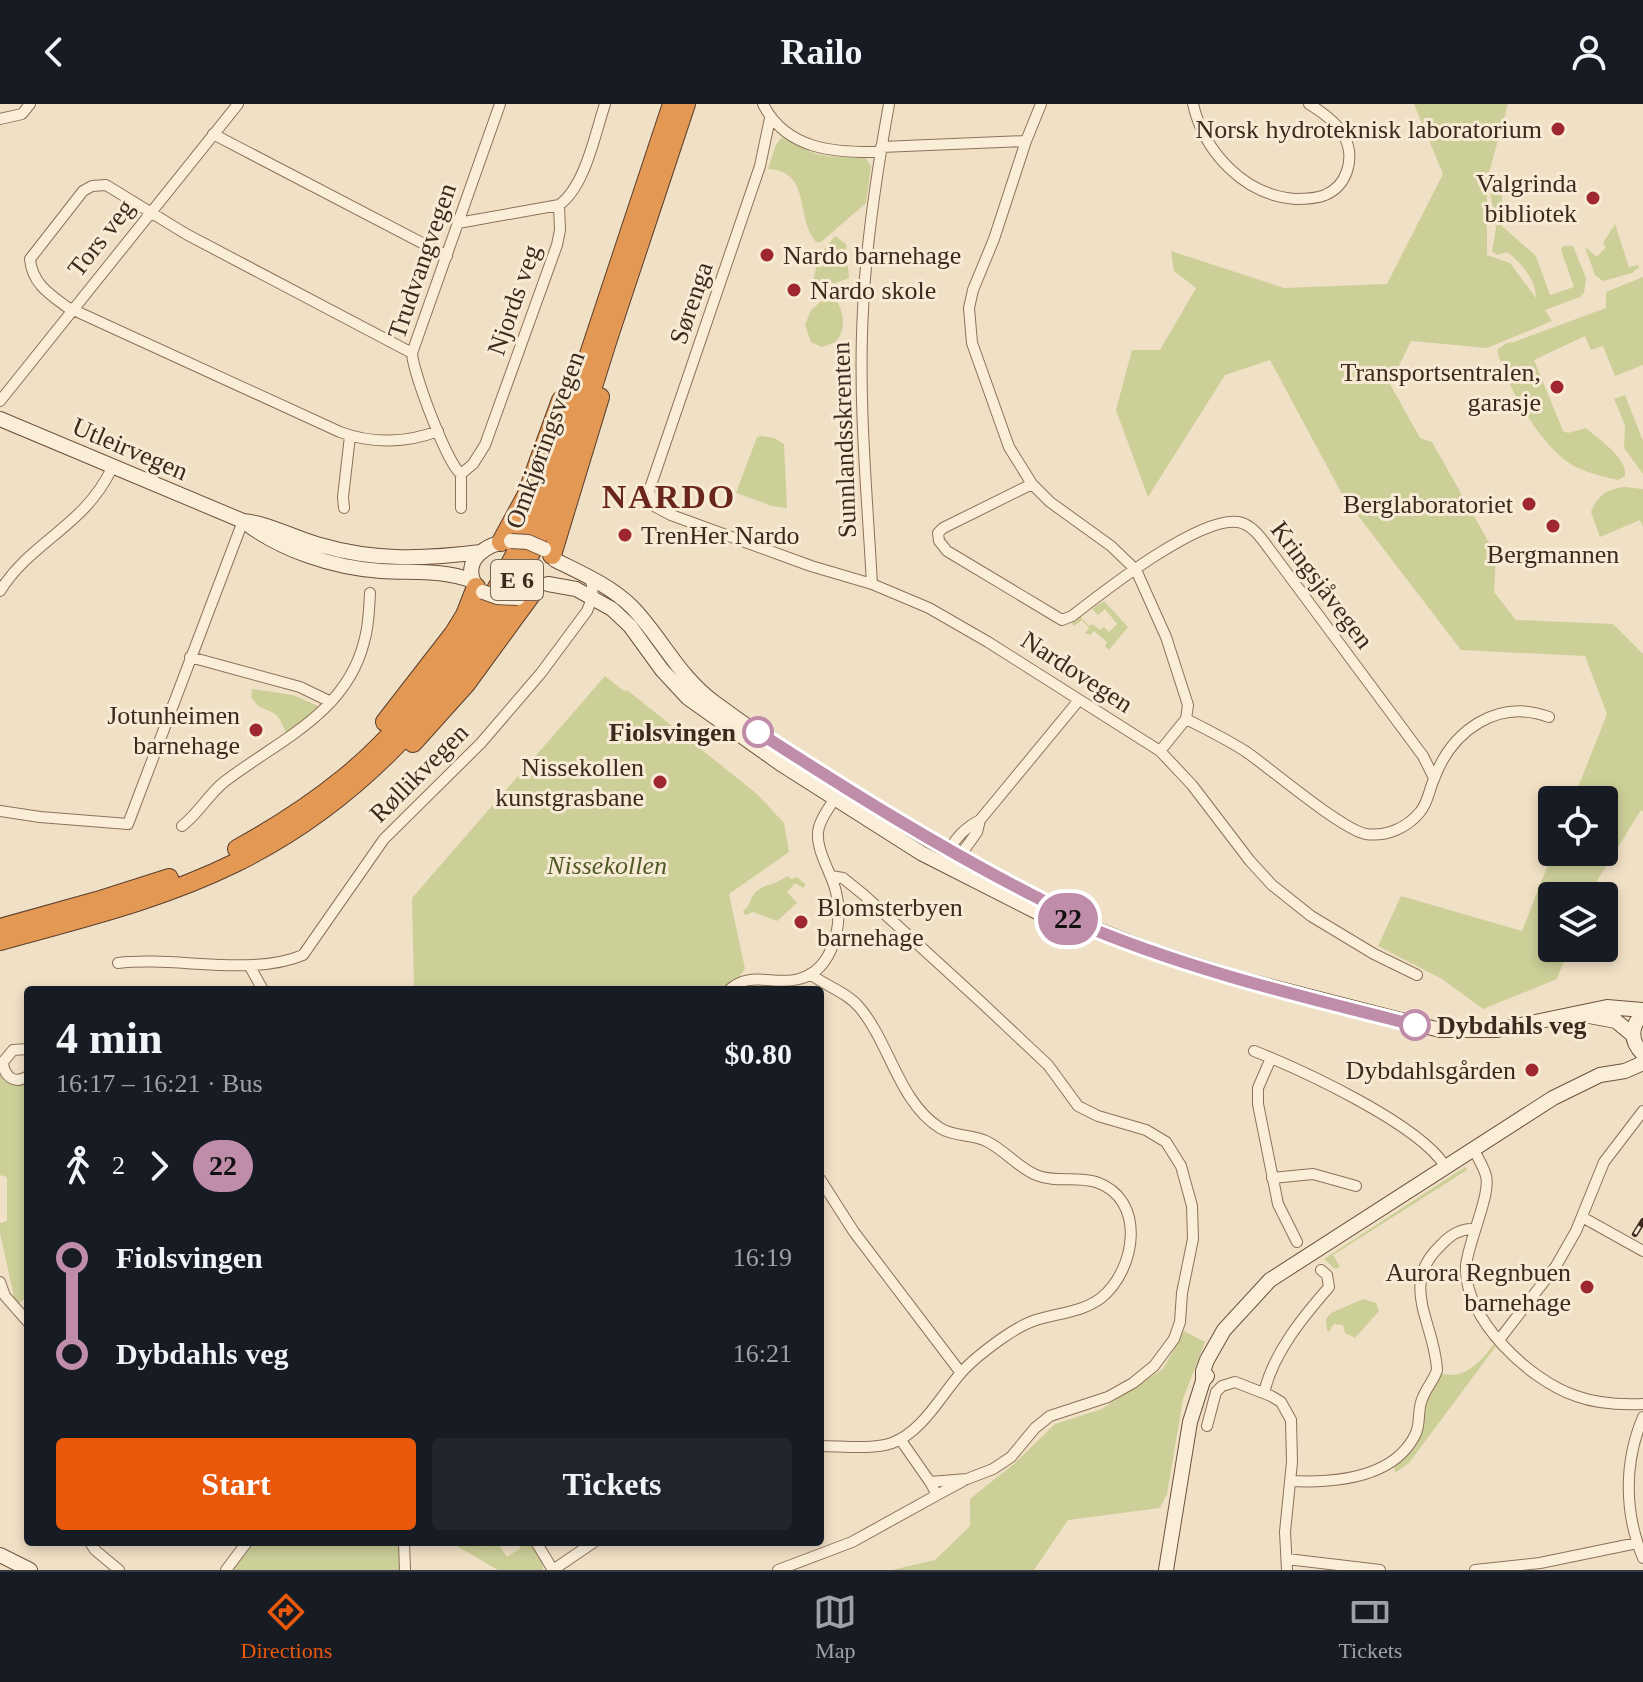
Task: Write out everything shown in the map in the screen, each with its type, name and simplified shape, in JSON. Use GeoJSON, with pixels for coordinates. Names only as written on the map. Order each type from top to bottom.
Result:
{"type":"FeatureCollection","features":[{"type":"Feature","properties":{"kind":"highway","name":"Omkjøringsvegen"},"geometry":{"type":"LineString","coordinates":[[596,353],[672,104]]}},
{"type":"Feature","properties":{"kind":"highway","name":"Omkjøringsvegen"},"geometry":{"type":"LineString","coordinates":[[0,941],[138,902],[234,864],[295,830],[338,799],[367,766],[447,664],[508,568],[545,487],[686,104]]}},
{"type":"Feature","properties":{"kind":"highway","name":"E 6"},"geometry":{"type":"LineString","coordinates":[[506,542],[575,363],[596,353],[605,374],[597,412],[550,554]]}},
{"type":"Feature","properties":{"kind":"highway","name":"E 6"},"geometry":{"type":"LineString","coordinates":[[477,587],[459,624],[366,746],[367,766],[387,767],[431,725],[466,684],[525,596]]}},
{"type":"Feature","properties":{"kind":"highway","name":"Omkjøringsvegen"},"geometry":{"type":"LineString","coordinates":[[0,928],[133,890],[218,858],[288,820],[367,766]]}},
{"type":"Feature","properties":{"kind":"main road","name":"Utleirvegen"},"geometry":{"type":"LineString","coordinates":[[0,419],[243,521],[261,523],[318,545],[384,559],[437,558],[481,552]]}},
{"type":"Feature","properties":{"kind":"main road","name":"Utleirvegen"},"geometry":{"type":"LineString","coordinates":[[243,521],[262,536],[335,563],[380,571],[441,572],[477,587]]}},
{"type":"Feature","properties":{"kind":"main road"},"geometry":{"type":"LineString","coordinates":[[550,554],[555,573],[548,584],[525,596],[497,597],[477,587],[471,566],[481,552],[506,542],[528,542],[550,554],[631,606],[673,662],[713,702],[838,793],[946,866],[1043,915],[1067,918],[1154,952],[1233,977],[1421,1027],[1489,1031],[1607,1007],[1643,1012],[1636,1021],[1639,1050]]}},
{"type":"Feature","properties":{"kind":"main road"},"geometry":{"type":"LineString","coordinates":[[548,584],[593,596],[621,617],[677,687],[705,712],[838,793],[1050,904],[1067,918]]}},
{"type":"Feature","properties":{"kind":"main road"},"geometry":{"type":"LineString","coordinates":[[1583,1014],[1616,1021],[1639,1050]]}},
{"type":"Feature","properties":{"kind":"main road"},"geometry":{"type":"LineString","coordinates":[[1166,1570],[1190,1422],[1203,1381],[1239,1322],[1241,1311],[1284,1270],[1568,1089],[1617,1070],[1639,1050]]}},
{"type":"Feature","properties":{"kind":"main road"},"geometry":{"type":"LineString","coordinates":[[0,1555],[30,1570]]}},
{"type":"Feature","properties":{"kind":"street"},"geometry":{"type":"LineString","coordinates":[[0,119],[22,114],[30,104]]}},
{"type":"Feature","properties":{"kind":"street","name":"Tors veg"},"geometry":{"type":"LineString","coordinates":[[0,401],[238,104]]}},
{"type":"Feature","properties":{"kind":"street","name":"Trudvangvegen"},"geometry":{"type":"LineString","coordinates":[[461,474],[454,468],[438,431],[412,353],[500,104]]}},
{"type":"Feature","properties":{"kind":"street"},"geometry":{"type":"LineString","coordinates":[[458,223],[559,205],[577,184],[605,104]]}},
{"type":"Feature","properties":{"kind":"street"},"geometry":{"type":"LineString","coordinates":[[763,104],[770,118],[787,133],[813,148],[834,152],[1026,141]]}},
{"type":"Feature","properties":{"kind":"street","name":"Sunnlandsskrenten"},"geometry":{"type":"LineString","coordinates":[[872,584],[863,307],[889,104]]}},
{"type":"Feature","properties":{"kind":"street"},"geometry":{"type":"LineString","coordinates":[[1041,104],[973,290],[969,325],[972,343],[1009,447],[1032,484],[1070,518],[1111,546],[1136,570],[1151,600],[1188,705],[1186,719],[1160,751]]}},
{"type":"Feature","properties":{"kind":"street"},"geometry":{"type":"LineString","coordinates":[[1193,104],[1210,145],[1224,164],[1246,182],[1274,195],[1304,199],[1322,197],[1334,191],[1346,174],[1349,161],[1345,137],[1309,104]]}},
{"type":"Feature","properties":{"kind":"street","name":"Sørenga"},"geometry":{"type":"LineString","coordinates":[[651,501],[649,491],[663,444],[710,317],[760,166],[768,140],[770,118]]}},
{"type":"Feature","properties":{"kind":"street"},"geometry":{"type":"LineString","coordinates":[[213,134],[447,256]]}},
{"type":"Feature","properties":{"kind":"street"},"geometry":{"type":"LineString","coordinates":[[412,353],[149,214],[115,188],[101,184],[83,191],[30,259],[32,273],[41,287],[64,306],[350,436],[400,440],[438,431]]}},
{"type":"Feature","properties":{"kind":"street","name":"Njords veg"},"geometry":{"type":"LineString","coordinates":[[461,474],[478,458],[492,428],[557,245],[559,205]]}},
{"type":"Feature","properties":{"kind":"street"},"geometry":{"type":"LineString","coordinates":[[344,508],[350,436]]}},
{"type":"Feature","properties":{"kind":"street"},"geometry":{"type":"LineString","coordinates":[[0,591],[22,561],[84,511],[96,497],[112,468]]}},
{"type":"Feature","properties":{"kind":"street"},"geometry":{"type":"LineString","coordinates":[[461,474],[461,508]]}},
{"type":"Feature","properties":{"kind":"street","name":"Kringsjåvegen"},"geometry":{"type":"LineString","coordinates":[[1032,484],[943,528],[938,533],[939,541],[947,551],[1062,620],[1180,541],[1214,526],[1235,522],[1249,527],[1270,550],[1423,756],[1434,778]]}},
{"type":"Feature","properties":{"kind":"street","name":"Nardovegen"},"geometry":{"type":"LineString","coordinates":[[651,501],[658,510],[811,566],[872,584],[959,624],[1160,751],[1192,785],[1272,885],[1311,916],[1374,954],[1417,975]]}},
{"type":"Feature","properties":{"kind":"street"},"geometry":{"type":"LineString","coordinates":[[0,811],[128,824],[243,521]]}},
{"type":"Feature","properties":{"kind":"street"},"geometry":{"type":"LineString","coordinates":[[591,578],[593,596]]}},
{"type":"Feature","properties":{"kind":"street"},"geometry":{"type":"LineString","coordinates":[[182,826],[218,787],[311,723],[331,702],[358,662],[368,624],[370,593]]}},
{"type":"Feature","properties":{"kind":"street","name":"Røllikvegen"},"geometry":{"type":"LineString","coordinates":[[118,963],[143,960],[249,965],[290,961],[303,955],[384,839],[481,743],[587,611],[593,596]]}},
{"type":"Feature","properties":{"kind":"street"},"geometry":{"type":"LineString","coordinates":[[190,657],[300,687],[331,702]]}},
{"type":"Feature","properties":{"kind":"street"},"geometry":{"type":"LineString","coordinates":[[946,866],[977,832],[980,820],[1079,700]]}},
{"type":"Feature","properties":{"kind":"street"},"geometry":{"type":"LineString","coordinates":[[1186,719],[1247,752],[1343,823],[1363,834],[1385,834],[1406,826],[1421,812],[1434,778],[1464,734],[1502,713],[1524,709],[1549,717]]}},
{"type":"Feature","properties":{"kind":"street"},"geometry":{"type":"LineString","coordinates":[[736,986],[748,979],[791,981],[810,974],[828,953],[837,932],[839,904],[818,833],[838,793]]}},
{"type":"Feature","properties":{"kind":"street"},"geometry":{"type":"LineString","coordinates":[[778,1570],[852,1542],[967,1479],[1003,1463],[1050,1416],[1119,1391],[1144,1375],[1164,1354],[1180,1322],[1182,1293],[1193,1239],[1189,1193],[1177,1157],[1166,1142],[1146,1130],[1098,1116],[1078,1106],[1048,1065],[981,1002],[864,895],[843,878],[831,876]]}},
{"type":"Feature","properties":{"kind":"street"},"geometry":{"type":"LineString","coordinates":[[249,965],[261,986]]}},
{"type":"Feature","properties":{"kind":"street"},"geometry":{"type":"LineString","coordinates":[[810,974],[858,1005],[920,1109],[938,1127],[949,1133],[981,1138],[1039,1177],[1099,1184],[1111,1191],[1126,1210],[1130,1235],[1129,1253],[1123,1272],[1114,1286],[1092,1304],[1034,1321],[1014,1331],[961,1373],[927,1415],[900,1439],[884,1445],[824,1446]]}},
{"type":"Feature","properties":{"kind":"street"},"geometry":{"type":"LineString","coordinates":[[24,1050],[10,1052],[4,1058],[3,1066],[12,1079],[24,1078]]}},
{"type":"Feature","properties":{"kind":"street"},"geometry":{"type":"LineString","coordinates":[[1254,1051],[1402,1126],[1428,1145],[1445,1166]]}},
{"type":"Feature","properties":{"kind":"street"},"geometry":{"type":"LineString","coordinates":[[1271,1058],[1258,1094],[1278,1204],[1297,1242]]}},
{"type":"Feature","properties":{"kind":"street"},"geometry":{"type":"LineString","coordinates":[[1499,1340],[1548,1276],[1572,1238],[1604,1162],[1643,1111]]}},
{"type":"Feature","properties":{"kind":"street"},"geometry":{"type":"LineString","coordinates":[[1473,1148],[1487,1181],[1466,1267],[1468,1287],[1476,1311],[1499,1340],[1557,1388],[1600,1403],[1643,1404]]}},
{"type":"Feature","properties":{"kind":"street"},"geometry":{"type":"LineString","coordinates":[[1272,1178],[1313,1174],[1356,1186]]}},
{"type":"Feature","properties":{"kind":"street"},"geometry":{"type":"LineString","coordinates":[[824,1195],[961,1373]]}},
{"type":"Feature","properties":{"kind":"street"},"geometry":{"type":"LineString","coordinates":[[1582,1217],[1643,1251]]}},
{"type":"Feature","properties":{"kind":"street"},"geometry":{"type":"LineString","coordinates":[[1290,1481],[1345,1480],[1368,1473],[1407,1446],[1417,1430],[1423,1396],[1437,1370],[1421,1303],[1419,1281],[1429,1257],[1442,1244],[1462,1230],[1474,1229]]}},
{"type":"Feature","properties":{"kind":"street"},"geometry":{"type":"LineString","coordinates":[[1264,1393],[1290,1337],[1329,1287],[1327,1275],[1321,1270]]}},
{"type":"Feature","properties":{"kind":"street"},"geometry":{"type":"LineString","coordinates":[[0,1282],[5,1296],[24,1317]]}},
{"type":"Feature","properties":{"kind":"street"},"geometry":{"type":"LineString","coordinates":[[1207,1426],[1216,1392],[1222,1386],[1235,1382],[1281,1402],[1291,1420],[1293,1436],[1285,1532],[1287,1564],[1380,1570]]}},
{"type":"Feature","properties":{"kind":"street"},"geometry":{"type":"LineString","coordinates":[[1643,1417],[1629,1467],[1630,1502],[1637,1543],[1643,1558]]}},
{"type":"Feature","properties":{"kind":"street"},"geometry":{"type":"LineString","coordinates":[[900,1439],[937,1495]]}},
{"type":"Feature","properties":{"kind":"street"},"geometry":{"type":"LineString","coordinates":[[930,1482],[967,1479]]}},
{"type":"Feature","properties":{"kind":"street"},"geometry":{"type":"LineString","coordinates":[[1475,1570],[1540,1563],[1637,1543]]}},
{"type":"Feature","properties":{"kind":"street"},"geometry":{"type":"LineString","coordinates":[[92,1546],[119,1570]]}},
{"type":"Feature","properties":{"kind":"street"},"geometry":{"type":"LineString","coordinates":[[226,1570],[244,1546]]}},
{"type":"Feature","properties":{"kind":"street"},"geometry":{"type":"LineString","coordinates":[[404,1546],[405,1570]]}},
{"type":"Feature","properties":{"kind":"street"},"geometry":{"type":"LineString","coordinates":[[538,1546],[553,1570],[588,1546]]}},
{"type":"Feature","properties":{"kind":"green space"},"geometry":{"type":"Polygon","coordinates":[[[1414,104],[1508,104],[1487,180],[1487,255],[1510,263],[1536,298],[1531,278],[1517,261],[1507,252],[1497,255],[1492,251],[1496,228],[1489,184],[1497,182],[1502,188],[1502,214],[1508,219],[1502,226],[1536,256],[1550,295],[1574,287],[1561,250],[1563,246],[1573,246],[1586,278],[1584,293],[1580,297],[1545,310],[1552,321],[1487,348],[1411,341],[1390,384],[1420,438],[1432,442],[1496,555],[1494,592],[1516,620],[1613,624],[1643,654],[1643,812],[1641,810],[1618,847],[1618,786],[1579,786],[1607,714],[1585,656],[1461,650],[1343,496],[1270,360],[1225,375],[1148,497],[1116,410],[1132,350],[1160,350],[1196,288],[1174,271],[1171,251],[1284,288],[1387,284],[1443,174],[1414,104]]]}},
{"type":"Feature","properties":{"kind":"green space"},"geometry":{"type":"Polygon","coordinates":[[[781,138],[817,154],[865,157],[871,166],[866,203],[821,242],[816,242],[809,231],[797,186],[782,172],[768,169],[781,138]]]}},
{"type":"Feature","properties":{"kind":"green space"},"geometry":{"type":"Polygon","coordinates":[[[1615,224],[1629,267],[1639,267],[1632,273],[1603,281],[1595,275],[1585,247],[1597,257],[1606,247],[1603,243],[1615,224]]]}},
{"type":"Feature","properties":{"kind":"green space"},"geometry":{"type":"Polygon","coordinates":[[[835,236],[846,244],[849,278],[836,283],[813,283],[818,257],[835,236]]]}},
{"type":"Feature","properties":{"kind":"green space"},"geometry":{"type":"Polygon","coordinates":[[[1643,277],[1643,365],[1615,376],[1603,346],[1591,350],[1585,336],[1534,360],[1563,431],[1568,433],[1586,428],[1605,444],[1625,469],[1625,476],[1618,480],[1576,467],[1551,447],[1527,416],[1508,381],[1497,350],[1507,343],[1606,308],[1606,292],[1643,277]]]}},
{"type":"Feature","properties":{"kind":"green space"},"geometry":{"type":"Polygon","coordinates":[[[825,298],[835,299],[843,326],[836,342],[822,347],[811,342],[805,325],[811,310],[825,298]]]}},
{"type":"Feature","properties":{"kind":"green space"},"geometry":{"type":"Polygon","coordinates":[[[1625,395],[1643,441],[1643,474],[1624,448],[1625,425],[1614,399],[1625,395]]]}},
{"type":"Feature","properties":{"kind":"green space"},"geometry":{"type":"Polygon","coordinates":[[[757,437],[784,444],[787,508],[736,493],[757,437]]]}},
{"type":"Feature","properties":{"kind":"green space"},"geometry":{"type":"Polygon","coordinates":[[[1625,487],[1643,489],[1643,527],[1640,520],[1600,537],[1591,512],[1593,506],[1604,494],[1625,487]]]}},
{"type":"Feature","properties":{"kind":"green space"},"geometry":{"type":"Polygon","coordinates":[[[1104,601],[1128,627],[1109,650],[1105,646],[1107,642],[1094,631],[1090,635],[1085,633],[1089,628],[1082,620],[1074,626],[1072,624],[1073,619],[1076,622],[1080,616],[1089,626],[1092,624],[1100,630],[1104,627],[1109,632],[1117,624],[1105,609],[1098,615],[1092,609],[1104,601]]]}},
{"type":"Feature","properties":{"kind":"green space","name":"Nissekollen"},"geometry":{"type":"Polygon","coordinates":[[[605,676],[624,691],[627,690],[757,794],[784,823],[789,852],[729,894],[745,969],[733,986],[414,986],[412,898],[605,676]]]}},
{"type":"Feature","properties":{"kind":"green space"},"geometry":{"type":"Polygon","coordinates":[[[252,689],[293,695],[318,706],[311,716],[286,733],[276,715],[258,706],[251,697],[252,689]]]}},
{"type":"Feature","properties":{"kind":"green space"},"geometry":{"type":"Polygon","coordinates":[[[1548,866],[1606,866],[1596,882],[1541,882],[1548,866]]]}},
{"type":"Feature","properties":{"kind":"green space"},"geometry":{"type":"Polygon","coordinates":[[[787,876],[791,879],[797,877],[806,885],[803,888],[795,883],[787,892],[797,903],[777,921],[753,912],[745,915],[743,911],[755,892],[787,876]]]}},
{"type":"Feature","properties":{"kind":"green space"},"geometry":{"type":"Polygon","coordinates":[[[1538,890],[1538,962],[1564,962],[1557,979],[1483,1009],[1442,979],[1378,946],[1401,896],[1522,931],[1538,890]]]}},
{"type":"Feature","properties":{"kind":"green space"},"geometry":{"type":"Polygon","coordinates":[[[0,1074],[12,1084],[24,1082],[24,1299],[16,1306],[0,1233],[0,1223],[7,1221],[7,1177],[0,1175],[0,1074]]]}},
{"type":"Feature","properties":{"kind":"green space"},"geometry":{"type":"Polygon","coordinates":[[[1465,1167],[1467,1170],[1333,1255],[1340,1267],[1335,1269],[1324,1259],[1465,1167]]]}},
{"type":"Feature","properties":{"kind":"green space"},"geometry":{"type":"Polygon","coordinates":[[[1363,1299],[1376,1303],[1379,1311],[1355,1338],[1345,1333],[1343,1325],[1334,1324],[1329,1332],[1327,1330],[1326,1319],[1331,1313],[1363,1299]]]}},
{"type":"Feature","properties":{"kind":"green space"},"geometry":{"type":"Polygon","coordinates":[[[1184,1331],[1205,1342],[1183,1399],[1167,1494],[1160,1508],[1068,1520],[1034,1570],[892,1570],[935,1560],[970,1526],[970,1499],[1015,1463],[1055,1424],[1102,1409],[1163,1369],[1184,1331]]]}},
{"type":"Feature","properties":{"kind":"green space"},"geometry":{"type":"Polygon","coordinates":[[[1493,1345],[1496,1346],[1409,1463],[1395,1473],[1394,1461],[1411,1442],[1422,1406],[1440,1373],[1464,1372],[1483,1358],[1493,1345]]]}},
{"type":"Feature","properties":{"kind":"green space"},"geometry":{"type":"Polygon","coordinates":[[[248,1546],[404,1546],[405,1570],[230,1570],[248,1546]]]}},
{"type":"Feature","properties":{"kind":"green space"},"geometry":{"type":"Polygon","coordinates":[[[457,1546],[500,1546],[507,1557],[520,1546],[533,1546],[543,1562],[543,1570],[498,1570],[457,1546]]]}},
{"type":"Feature","properties":{"kind":"railway"},"geometry":{"type":"LineString","coordinates":[[1635,1234],[1643,1221]]}},
{"type":"Feature","properties":{"kind":"bus line","name":"22"},"geometry":{"type":"LineString","coordinates":[[758,732],[976,866],[1050,904],[1067,918],[1125,942],[1233,977],[1415,1025]]}},
{"type":"Feature","properties":{"kind":"place","name":"Norsk hydroteknisk laboratorium"},"geometry":{"type":"Point","coordinates":[1558,129]}},
{"type":"Feature","properties":{"kind":"place","name":"Valgrinda bibliotek"},"geometry":{"type":"Point","coordinates":[1593,198]}},
{"type":"Feature","properties":{"kind":"place","name":"Nardo barnehage"},"geometry":{"type":"Point","coordinates":[767,255]}},
{"type":"Feature","properties":{"kind":"place","name":"Nardo skole"},"geometry":{"type":"Point","coordinates":[794,290]}},
{"type":"Feature","properties":{"kind":"place","name":"Transportsentralen, garasje"},"geometry":{"type":"Point","coordinates":[1557,387]}},
{"type":"Feature","properties":{"kind":"place","name":"Berglaboratoriet"},"geometry":{"type":"Point","coordinates":[1529,504]}},
{"type":"Feature","properties":{"kind":"place","name":"Bergmannen"},"geometry":{"type":"Point","coordinates":[1553,526]}},
{"type":"Feature","properties":{"kind":"place","name":"TrenHer Nardo"},"geometry":{"type":"Point","coordinates":[625,535]}},
{"type":"Feature","properties":{"kind":"place","name":"Jotunheimen barnehage"},"geometry":{"type":"Point","coordinates":[256,730]}},
{"type":"Feature","properties":{"kind":"place","name":"Fiolsvingen"},"geometry":{"type":"Point","coordinates":[758,732]}},
{"type":"Feature","properties":{"kind":"place","name":"Nissekollen kunstgrasbane"},"geometry":{"type":"Point","coordinates":[660,782]}},
{"type":"Feature","properties":{"kind":"place","name":"Blomsterbyen barnehage"},"geometry":{"type":"Point","coordinates":[801,922]}},
{"type":"Feature","properties":{"kind":"place","name":"Dybdahls veg"},"geometry":{"type":"Point","coordinates":[1415,1025]}},
{"type":"Feature","properties":{"kind":"place","name":"Dybdahlsgården"},"geometry":{"type":"Point","coordinates":[1532,1070]}},
{"type":"Feature","properties":{"kind":"place","name":"Aurora Regnbuen barnehage"},"geometry":{"type":"Point","coordinates":[1587,1287]}},
{"type":"Feature","properties":{"kind":"district","name":"NARDO"},"geometry":{"type":"Point","coordinates":[669,496]}}]}
